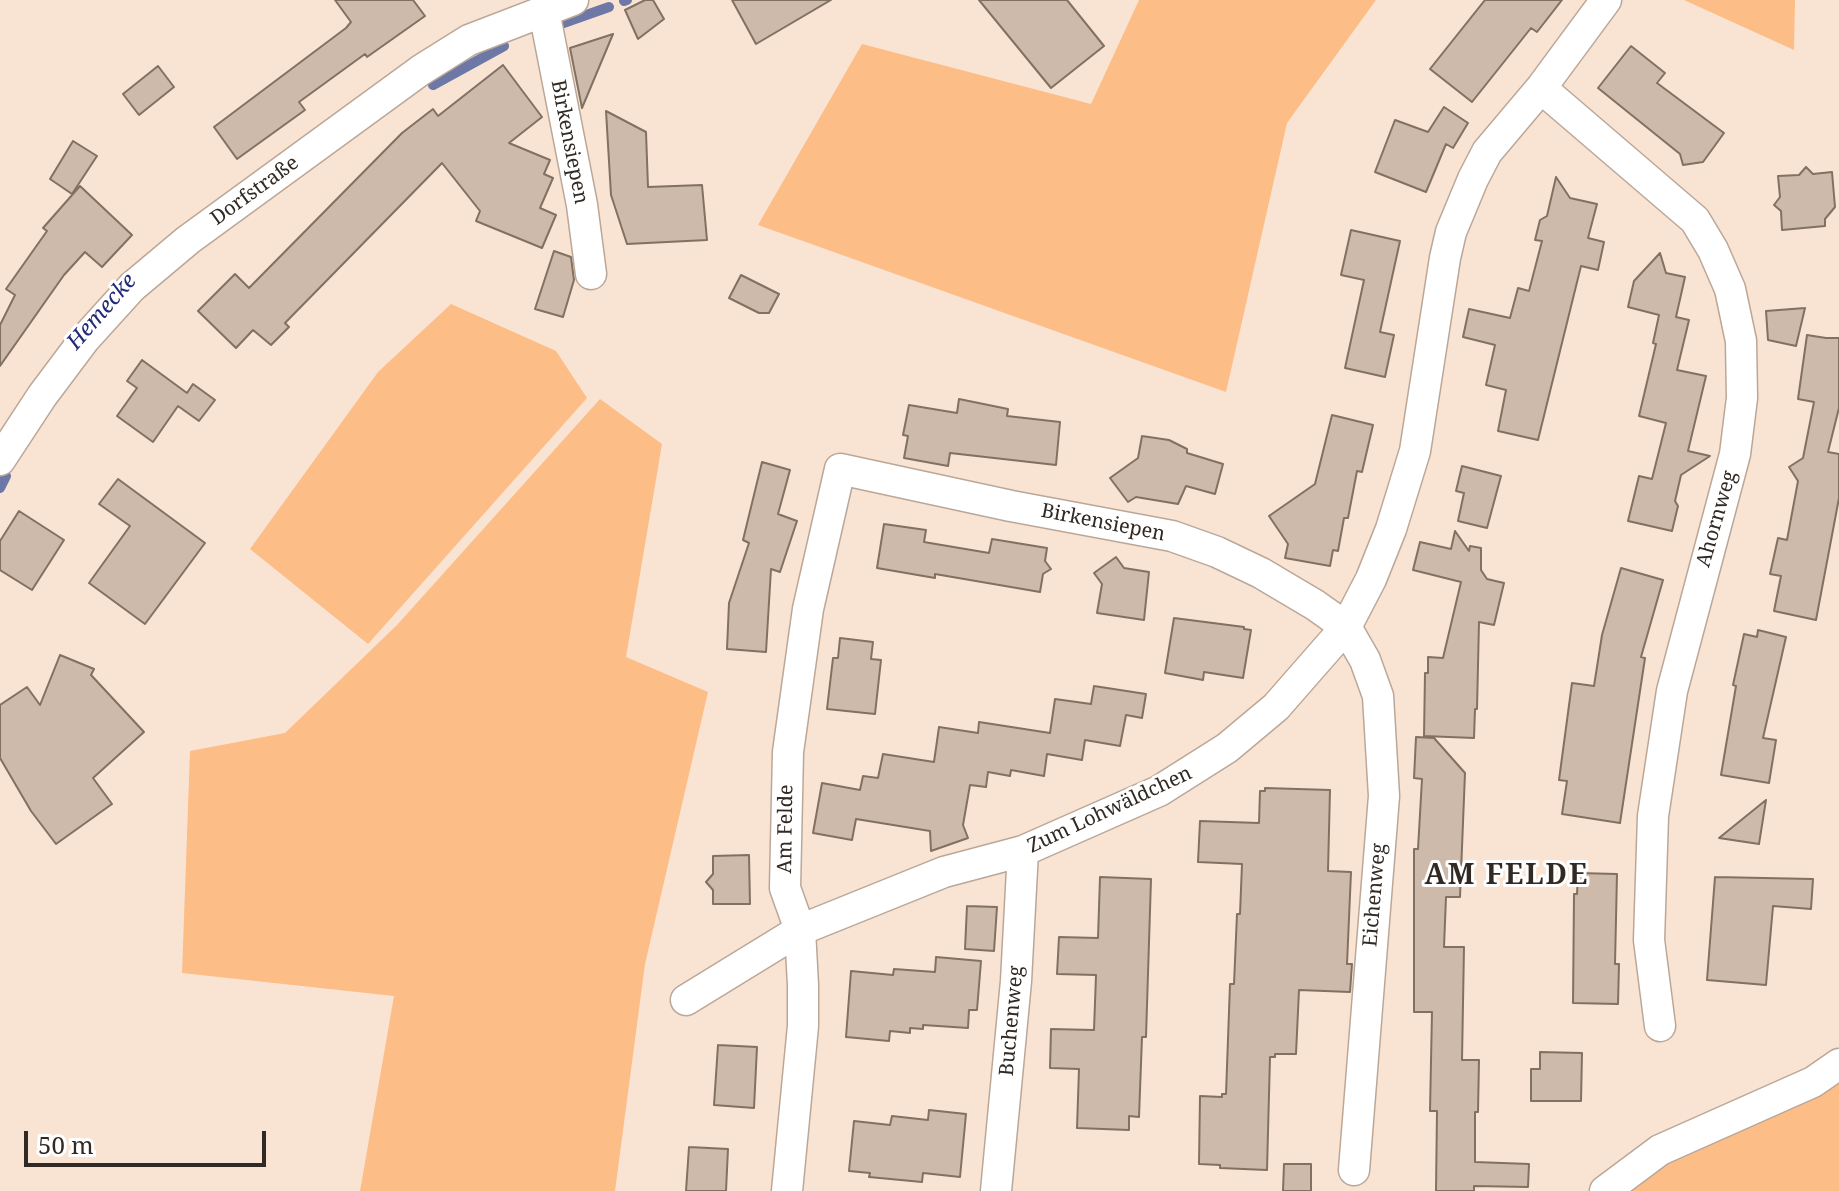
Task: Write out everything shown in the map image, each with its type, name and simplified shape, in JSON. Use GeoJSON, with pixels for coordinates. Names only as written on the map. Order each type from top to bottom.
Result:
{"type":"FeatureCollection","features":[{"type":"Feature","properties":{"kind":"street","name":"Dorfstraße"},"geometry":{"type":"LineString","coordinates":[[0,460],[84,340],[132,287],[188,240],[421,70],[469,40],[573,0]]}},
{"type":"Feature","properties":{"kind":"street","name":"Zum Lohwäldchen"},"geometry":{"type":"LineString","coordinates":[[686,1000],[800,930],[944,872],[1023,851],[1159,791],[1197,769],[1252,729],[1276,707],[1346,627],[1371,579],[1406,488],[1451,232],[1473,179],[1487,152],[1541,88],[1606,0]]}},
{"type":"Feature","properties":{"kind":"street","name":"Birkensiepen"},"geometry":{"type":"LineString","coordinates":[[544,11],[582,205],[591,274]]}},
{"type":"Feature","properties":{"kind":"street","name":"Ahornweg"},"geometry":{"type":"LineString","coordinates":[[1541,88],[1695,220],[1713,250],[1730,289],[1741,341],[1742,398],[1735,454],[1672,691],[1653,816],[1649,940],[1660,1026]]}},
{"type":"Feature","properties":{"kind":"street","name":"Birkensiepen"},"geometry":{"type":"LineString","coordinates":[[840,469],[1172,536],[1261,573],[1346,627]]}},
{"type":"Feature","properties":{"kind":"street","name":"Am Felde"},"geometry":{"type":"LineString","coordinates":[[787,1191],[803,1026],[800,930],[785,888],[788,752],[808,609],[840,469]]}},
{"type":"Feature","properties":{"kind":"street","name":"Eichenweg"},"geometry":{"type":"LineString","coordinates":[[1346,627],[1365,660],[1378,696],[1384,796],[1354,1170]]}},
{"type":"Feature","properties":{"kind":"street","name":"Buchenweg"},"geometry":{"type":"LineString","coordinates":[[996,1191],[1016,981],[1023,851]]}},
{"type":"Feature","properties":{"kind":"street"},"geometry":{"type":"LineString","coordinates":[[1605,1191],[1660,1150],[1813,1082],[1839,1064]]}},
{"type":"Feature","properties":{"kind":"shaded area"},"geometry":{"type":"Polygon","coordinates":[[[1139,0],[1376,0],[1287,123],[1226,392],[758,225],[862,44],[1091,104],[1139,0]]]}},
{"type":"Feature","properties":{"kind":"shaded area"},"geometry":{"type":"Polygon","coordinates":[[[1684,0],[1795,0],[1794,50],[1684,0]]]}},
{"type":"Feature","properties":{"kind":"shaded area"},"geometry":{"type":"Polygon","coordinates":[[[451,304],[556,351],[587,398],[368,644],[250,549],[378,372],[451,304]]]}},
{"type":"Feature","properties":{"kind":"shaded area"},"geometry":{"type":"Polygon","coordinates":[[[600,399],[662,444],[626,657],[708,692],[645,964],[615,1191],[360,1191],[394,996],[182,973],[190,751],[285,733],[397,625],[600,399]]]}},
{"type":"Feature","properties":{"kind":"shaded area"},"geometry":{"type":"Polygon","coordinates":[[[1839,1077],[1839,1191],[1624,1191],[1665,1160],[1839,1077]]]}},
{"type":"Feature","properties":{"kind":"building"},"geometry":{"type":"Polygon","coordinates":[[[335,0],[413,0],[425,16],[367,57],[365,54],[299,102],[305,110],[237,159],[214,127],[346,28],[351,22],[335,0]]]}},
{"type":"Feature","properties":{"kind":"building"},"geometry":{"type":"Polygon","coordinates":[[[645,0],[653,0],[664,19],[638,39],[625,10],[645,0]]]}},
{"type":"Feature","properties":{"kind":"building"},"geometry":{"type":"Polygon","coordinates":[[[732,0],[831,0],[756,44],[732,0]]]}},
{"type":"Feature","properties":{"kind":"building"},"geometry":{"type":"Polygon","coordinates":[[[979,0],[1067,0],[1104,46],[1051,88],[979,0]]]}},
{"type":"Feature","properties":{"kind":"building"},"geometry":{"type":"Polygon","coordinates":[[[1485,0],[1562,0],[1537,32],[1531,28],[1472,102],[1430,69],[1485,0]]]}},
{"type":"Feature","properties":{"kind":"building"},"geometry":{"type":"Polygon","coordinates":[[[613,34],[582,108],[570,48],[613,34]]]}},
{"type":"Feature","properties":{"kind":"building"},"geometry":{"type":"Polygon","coordinates":[[[1631,46],[1665,73],[1657,83],[1724,133],[1703,162],[1683,165],[1680,154],[1598,88],[1631,46]]]}},
{"type":"Feature","properties":{"kind":"building"},"geometry":{"type":"Polygon","coordinates":[[[503,65],[542,117],[509,143],[550,160],[544,174],[553,178],[540,208],[556,215],[542,248],[476,221],[480,211],[442,163],[285,323],[289,327],[271,345],[253,330],[236,348],[198,311],[235,274],[249,288],[402,133],[433,109],[438,116],[503,65]]]}},
{"type":"Feature","properties":{"kind":"building"},"geometry":{"type":"Polygon","coordinates":[[[158,66],[174,87],[139,115],[123,94],[158,66]]]}},
{"type":"Feature","properties":{"kind":"building"},"geometry":{"type":"Polygon","coordinates":[[[1444,107],[1468,123],[1453,148],[1446,144],[1426,192],[1375,172],[1395,120],[1428,132],[1444,107]]]}},
{"type":"Feature","properties":{"kind":"building"},"geometry":{"type":"Polygon","coordinates":[[[606,111],[646,132],[648,187],[702,185],[707,240],[627,244],[611,195],[606,111]]]}},
{"type":"Feature","properties":{"kind":"building"},"geometry":{"type":"Polygon","coordinates":[[[73,141],[97,156],[72,194],[50,179],[73,141]]]}},
{"type":"Feature","properties":{"kind":"building"},"geometry":{"type":"Polygon","coordinates":[[[1806,167],[1813,174],[1832,172],[1835,207],[1825,219],[1825,226],[1782,230],[1781,211],[1774,205],[1780,197],[1778,176],[1799,175],[1806,167]]]}},
{"type":"Feature","properties":{"kind":"building"},"geometry":{"type":"Polygon","coordinates":[[[1556,177],[1570,198],[1597,204],[1588,238],[1604,242],[1598,270],[1581,266],[1538,440],[1498,431],[1506,390],[1486,385],[1495,345],[1463,337],[1469,309],[1510,318],[1518,288],[1529,291],[1542,241],[1535,240],[1540,220],[1547,216],[1556,177]]]}},
{"type":"Feature","properties":{"kind":"building"},"geometry":{"type":"Polygon","coordinates":[[[80,186],[132,235],[102,267],[85,252],[64,275],[0,366],[0,325],[15,295],[6,289],[47,231],[43,228],[80,186]]]}},
{"type":"Feature","properties":{"kind":"building"},"geometry":{"type":"Polygon","coordinates":[[[1351,230],[1400,241],[1380,332],[1394,335],[1385,377],[1345,368],[1364,280],[1341,275],[1351,230]]]}},
{"type":"Feature","properties":{"kind":"building"},"geometry":{"type":"Polygon","coordinates":[[[554,251],[571,257],[574,280],[563,317],[535,309],[554,251]]]}},
{"type":"Feature","properties":{"kind":"building"},"geometry":{"type":"Polygon","coordinates":[[[1660,253],[1666,273],[1685,277],[1676,317],[1689,320],[1677,370],[1706,376],[1688,451],[1710,456],[1681,475],[1672,531],[1628,521],[1639,476],[1652,479],[1666,423],[1639,416],[1656,344],[1653,343],[1659,315],[1628,307],[1634,281],[1660,253]]]}},
{"type":"Feature","properties":{"kind":"building"},"geometry":{"type":"Polygon","coordinates":[[[741,275],[779,294],[769,313],[759,313],[729,298],[741,275]]]}},
{"type":"Feature","properties":{"kind":"building"},"geometry":{"type":"Polygon","coordinates":[[[1805,308],[1796,346],[1768,340],[1766,311],[1805,308]]]}},
{"type":"Feature","properties":{"kind":"building"},"geometry":{"type":"Polygon","coordinates":[[[1807,335],[1839,338],[1839,408],[1828,452],[1839,454],[1839,498],[1816,620],[1774,611],[1781,576],[1770,574],[1778,538],[1787,540],[1798,481],[1789,467],[1803,458],[1814,402],[1798,399],[1807,335]]]}},
{"type":"Feature","properties":{"kind":"building"},"geometry":{"type":"Polygon","coordinates":[[[142,360],[187,393],[193,384],[215,400],[199,421],[178,406],[153,442],[117,416],[137,388],[127,381],[142,360]]]}},
{"type":"Feature","properties":{"kind":"building"},"geometry":{"type":"Polygon","coordinates":[[[959,399],[1008,409],[1007,416],[1060,422],[1056,465],[950,453],[948,466],[904,458],[908,436],[903,435],[909,405],[957,413],[959,399]]]}},
{"type":"Feature","properties":{"kind":"building"},"geometry":{"type":"Polygon","coordinates":[[[1332,415],[1373,425],[1362,472],[1357,471],[1338,551],[1333,550],[1330,566],[1285,558],[1288,544],[1269,516],[1315,484],[1332,415]]]}},
{"type":"Feature","properties":{"kind":"building"},"geometry":{"type":"Polygon","coordinates":[[[1142,436],[1169,440],[1187,449],[1187,453],[1223,464],[1215,494],[1186,486],[1178,504],[1136,497],[1128,502],[1110,478],[1138,458],[1142,436]]]}},
{"type":"Feature","properties":{"kind":"building"},"geometry":{"type":"Polygon","coordinates":[[[762,462],[790,470],[778,514],[797,521],[780,572],[771,569],[766,652],[727,649],[729,603],[749,543],[743,540],[762,462]]]}},
{"type":"Feature","properties":{"kind":"building"},"geometry":{"type":"Polygon","coordinates":[[[1462,466],[1501,476],[1487,528],[1458,521],[1464,493],[1456,491],[1462,466]]]}},
{"type":"Feature","properties":{"kind":"building"},"geometry":{"type":"Polygon","coordinates":[[[118,479],[205,543],[145,624],[89,583],[130,526],[99,504],[118,479]]]}},
{"type":"Feature","properties":{"kind":"building"},"geometry":{"type":"Polygon","coordinates":[[[19,511],[64,540],[32,590],[0,570],[0,541],[19,511]]]}},
{"type":"Feature","properties":{"kind":"building"},"geometry":{"type":"Polygon","coordinates":[[[884,524],[926,530],[924,542],[989,553],[992,539],[1047,548],[1045,561],[1051,569],[1043,574],[1040,592],[935,574],[935,578],[877,568],[884,524]]]}},
{"type":"Feature","properties":{"kind":"building"},"geometry":{"type":"Polygon","coordinates":[[[1455,531],[1469,551],[1470,546],[1481,548],[1481,570],[1487,579],[1504,583],[1494,625],[1479,622],[1474,738],[1424,736],[1428,657],[1443,658],[1461,582],[1413,570],[1420,542],[1451,549],[1455,531]]]}},
{"type":"Feature","properties":{"kind":"building"},"geometry":{"type":"Polygon","coordinates":[[[1116,557],[1124,568],[1149,572],[1144,620],[1097,613],[1102,584],[1094,573],[1116,557]]]}},
{"type":"Feature","properties":{"kind":"building"},"geometry":{"type":"Polygon","coordinates":[[[1621,568],[1663,580],[1641,657],[1645,658],[1620,823],[1562,814],[1567,781],[1559,780],[1572,683],[1594,686],[1602,635],[1621,568]]]}},
{"type":"Feature","properties":{"kind":"building"},"geometry":{"type":"Polygon","coordinates":[[[1174,618],[1251,630],[1243,678],[1204,672],[1203,680],[1165,673],[1174,618]]]}},
{"type":"Feature","properties":{"kind":"building"},"geometry":{"type":"Polygon","coordinates":[[[1758,630],[1786,637],[1763,738],[1776,740],[1769,783],[1721,775],[1736,686],[1733,685],[1744,634],[1757,637],[1758,630]]]}},
{"type":"Feature","properties":{"kind":"building"},"geometry":{"type":"Polygon","coordinates":[[[840,638],[873,642],[871,659],[881,660],[875,714],[827,709],[833,658],[838,658],[840,638]]]}},
{"type":"Feature","properties":{"kind":"building"},"geometry":{"type":"Polygon","coordinates":[[[60,655],[94,669],[91,675],[144,732],[93,778],[112,804],[56,844],[31,811],[0,758],[0,705],[27,687],[40,705],[60,655]]]}},
{"type":"Feature","properties":{"kind":"building"},"geometry":{"type":"Polygon","coordinates":[[[1094,686],[1146,694],[1142,718],[1126,715],[1120,746],[1085,740],[1082,760],[1047,754],[1044,776],[1011,770],[1010,776],[988,772],[986,787],[970,785],[963,825],[968,838],[931,851],[930,831],[856,819],[852,840],[813,833],[822,783],[860,790],[863,776],[878,778],[883,754],[934,762],[939,727],[978,733],[979,722],[1050,733],[1055,699],[1091,704],[1094,686]]]}},
{"type":"Feature","properties":{"kind":"building"},"geometry":{"type":"Polygon","coordinates":[[[1416,737],[1434,738],[1465,773],[1460,897],[1446,897],[1444,947],[1464,947],[1462,1060],[1479,1060],[1475,1162],[1529,1164],[1528,1187],[1474,1186],[1474,1191],[1436,1191],[1437,1111],[1430,1111],[1432,1012],[1414,1012],[1414,849],[1418,849],[1422,779],[1414,778],[1416,737]]]}},
{"type":"Feature","properties":{"kind":"building"},"geometry":{"type":"Polygon","coordinates":[[[1265,788],[1330,790],[1328,871],[1351,872],[1347,964],[1352,964],[1350,992],[1299,990],[1296,1054],[1275,1054],[1275,1057],[1270,1057],[1267,1170],[1220,1168],[1220,1165],[1199,1164],[1200,1096],[1222,1097],[1226,1094],[1230,984],[1234,984],[1242,864],[1198,862],[1200,821],[1259,823],[1260,791],[1265,791],[1265,788]]]}},
{"type":"Feature","properties":{"kind":"building"},"geometry":{"type":"Polygon","coordinates":[[[1766,800],[1759,844],[1719,838],[1766,800]]]}},
{"type":"Feature","properties":{"kind":"building"},"geometry":{"type":"Polygon","coordinates":[[[749,855],[750,904],[713,904],[713,890],[706,882],[713,874],[713,856],[749,855]]]}},
{"type":"Feature","properties":{"kind":"building"},"geometry":{"type":"Polygon","coordinates":[[[1578,873],[1617,874],[1615,964],[1619,964],[1618,1004],[1573,1003],[1574,894],[1577,894],[1578,873]]]}},
{"type":"Feature","properties":{"kind":"building"},"geometry":{"type":"Polygon","coordinates":[[[1100,877],[1151,879],[1146,1037],[1142,1037],[1139,1117],[1129,1116],[1129,1130],[1077,1128],[1079,1069],[1050,1068],[1051,1029],[1094,1030],[1096,975],[1057,974],[1059,937],[1098,938],[1100,877]]]}},
{"type":"Feature","properties":{"kind":"building"},"geometry":{"type":"Polygon","coordinates":[[[1715,877],[1813,879],[1811,909],[1773,906],[1766,985],[1707,980],[1715,877]]]}},
{"type":"Feature","properties":{"kind":"building"},"geometry":{"type":"Polygon","coordinates":[[[967,906],[997,907],[994,951],[965,949],[967,906]]]}},
{"type":"Feature","properties":{"kind":"building"},"geometry":{"type":"Polygon","coordinates":[[[936,957],[981,961],[977,1010],[969,1010],[968,1028],[923,1025],[923,1029],[910,1028],[910,1033],[890,1031],[889,1041],[846,1037],[851,971],[893,975],[894,969],[935,972],[936,957]]]}},
{"type":"Feature","properties":{"kind":"building"},"geometry":{"type":"Polygon","coordinates":[[[718,1045],[757,1047],[754,1108],[714,1105],[718,1045]]]}},
{"type":"Feature","properties":{"kind":"building"},"geometry":{"type":"Polygon","coordinates":[[[1540,1052],[1582,1053],[1581,1101],[1531,1101],[1531,1069],[1540,1069],[1540,1052]]]}},
{"type":"Feature","properties":{"kind":"building"},"geometry":{"type":"Polygon","coordinates":[[[929,1110],[966,1114],[960,1177],[923,1173],[922,1182],[869,1177],[870,1173],[849,1171],[854,1121],[890,1125],[892,1116],[928,1120],[929,1110]]]}},
{"type":"Feature","properties":{"kind":"building"},"geometry":{"type":"Polygon","coordinates":[[[689,1147],[728,1149],[726,1191],[686,1191],[689,1147]]]}},
{"type":"Feature","properties":{"kind":"building"},"geometry":{"type":"Polygon","coordinates":[[[1284,1164],[1311,1164],[1311,1191],[1283,1191],[1284,1164]]]}},
{"type":"Feature","properties":{"kind":"waterway","name":"Hemecke"},"geometry":{"type":"LineString","coordinates":[[558,25],[609,7]]}},
{"type":"Feature","properties":{"kind":"waterway","name":"Hemecke"},"geometry":{"type":"LineString","coordinates":[[433,85],[504,46]]}},
{"type":"Feature","properties":{"kind":"waterway","name":"Hemecke"},"geometry":{"type":"LineString","coordinates":[[0,488],[6,476]]}},
{"type":"Feature","properties":{"kind":"district","name":"AM FELDE"},"geometry":{"type":"Point","coordinates":[1507,876]}}]}
